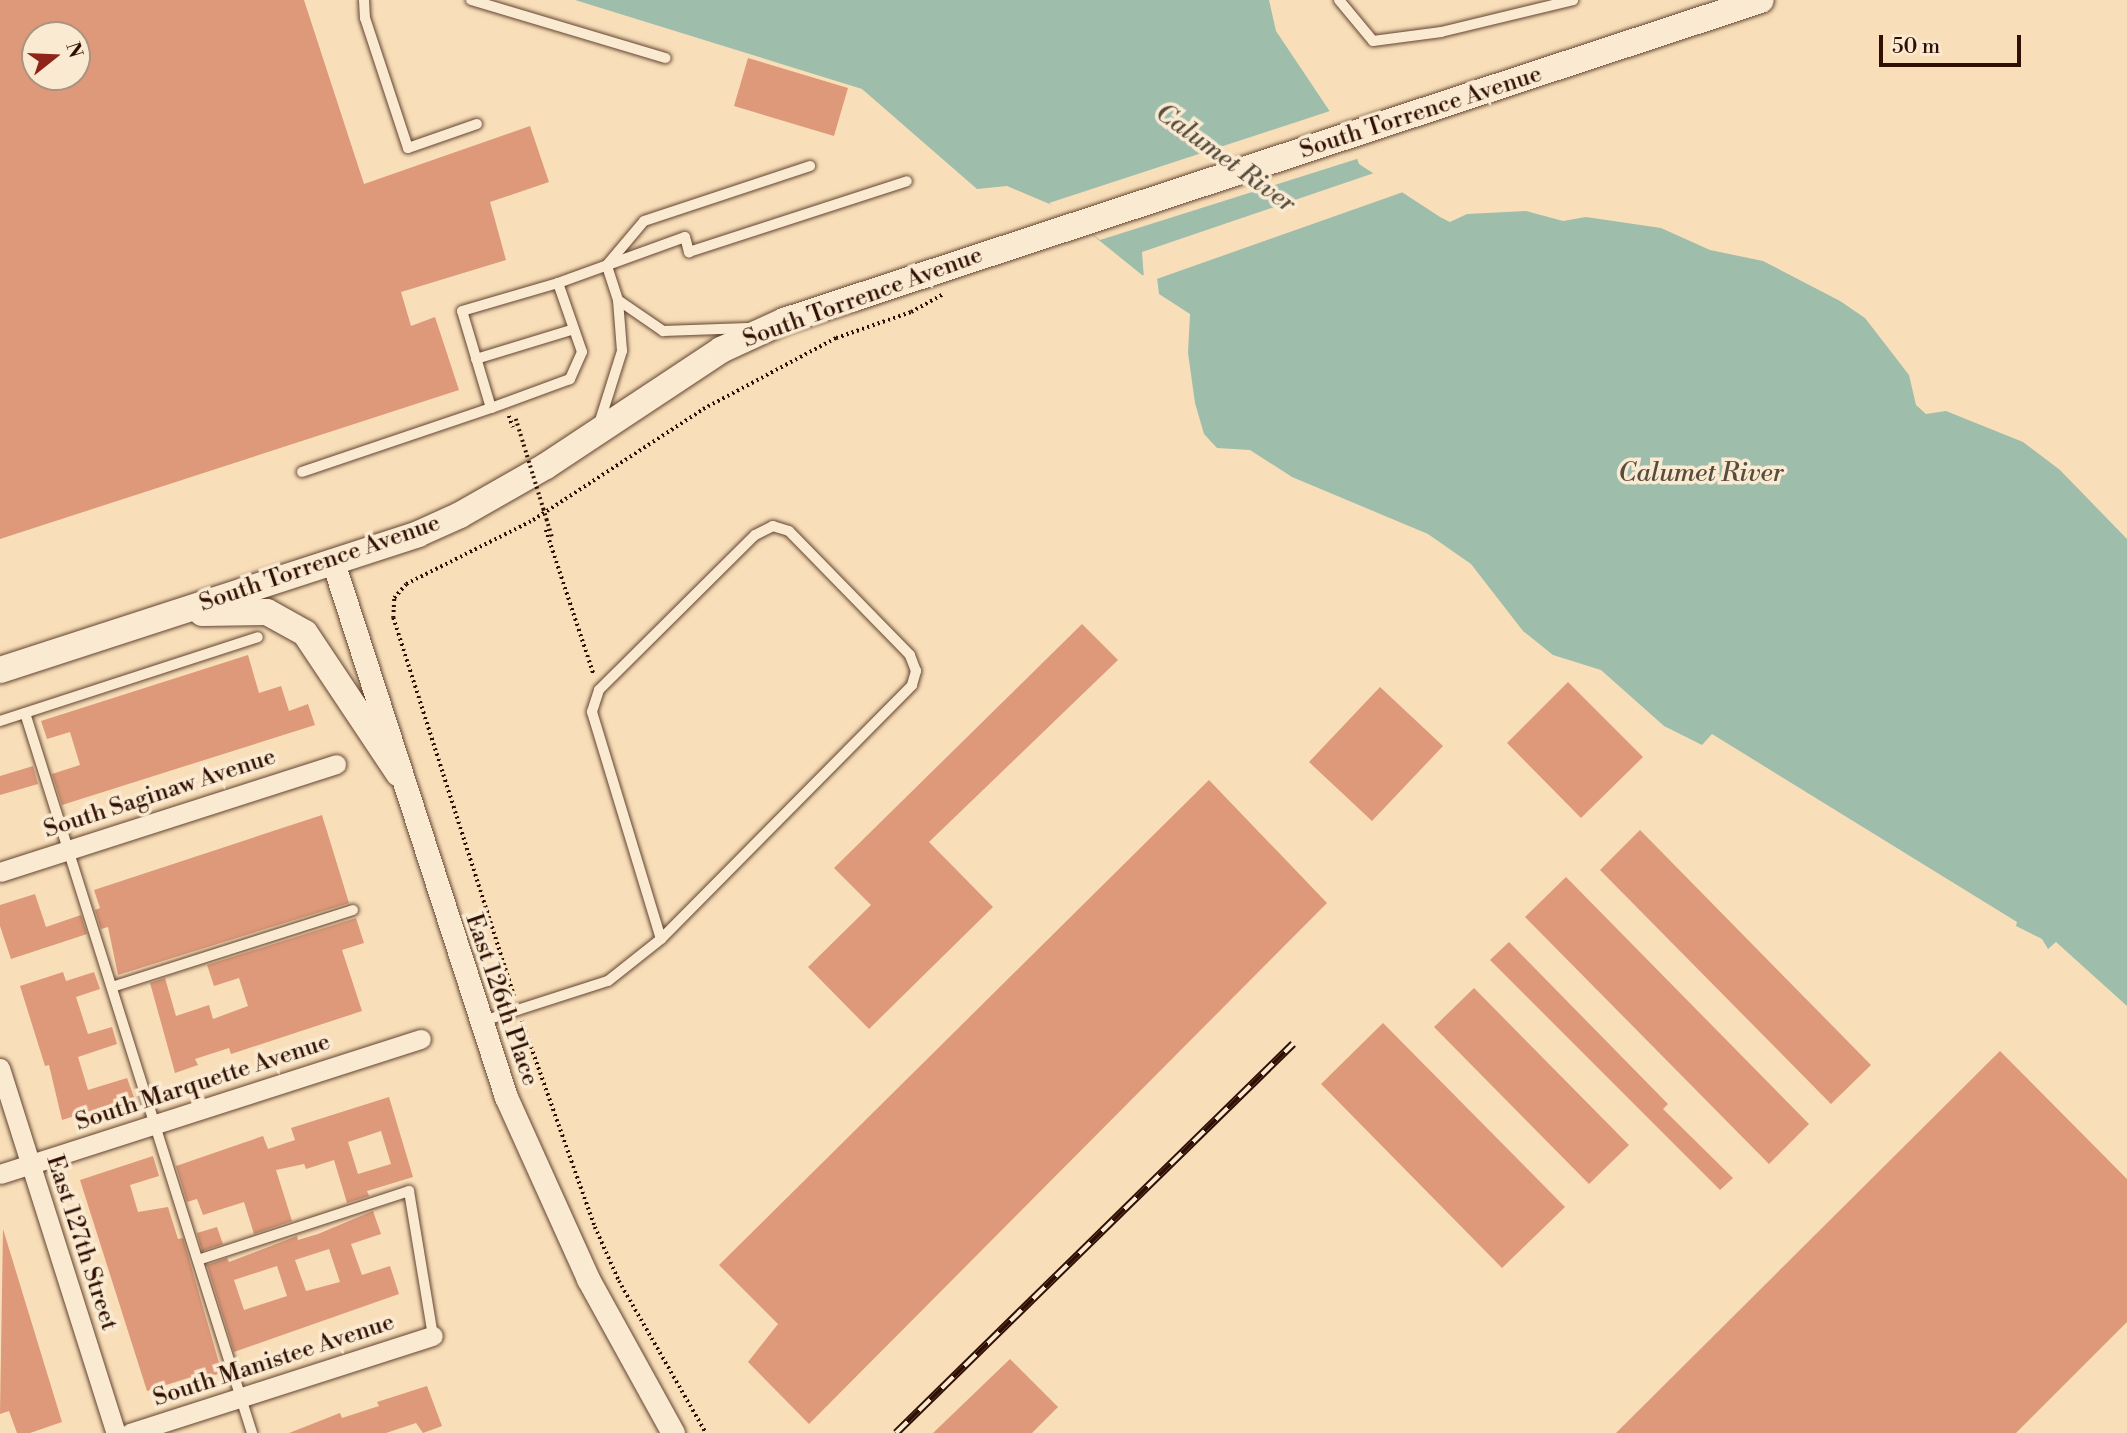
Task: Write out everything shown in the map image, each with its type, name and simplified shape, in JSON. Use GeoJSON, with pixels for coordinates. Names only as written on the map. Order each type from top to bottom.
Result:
{"type":"FeatureCollection","features":[{"type":"Feature","properties":{"kind":"main road","name":"South Torrence Avenue"},"geometry":{"type":"LineString","coordinates":[[0,670],[333,562],[460,515],[710,358],[766,328],[1005,247],[1413,116],[1761,0]]}},
{"type":"Feature","properties":{"kind":"main road"},"geometry":{"type":"LineString","coordinates":[[175,613],[267,612],[305,633],[399,774]]}},
{"type":"Feature","properties":{"kind":"street","name":"East 126th Place"},"geometry":{"type":"LineString","coordinates":[[333,562],[479,1023],[570,1241],[673,1433]]}},
{"type":"Feature","properties":{"kind":"street","name":"South Saginaw Avenue"},"geometry":{"type":"LineString","coordinates":[[0,872],[336,764]]}},
{"type":"Feature","properties":{"kind":"street","name":"South Marquette Avenue"},"geometry":{"type":"LineString","coordinates":[[0,1174],[421,1039]]}},
{"type":"Feature","properties":{"kind":"street","name":"East 127th Street"},"geometry":{"type":"LineString","coordinates":[[0,1068],[116,1433]]}},
{"type":"Feature","properties":{"kind":"street","name":"South Manistee Avenue"},"geometry":{"type":"LineString","coordinates":[[130,1433],[433,1336]]}},
{"type":"Feature","properties":{"kind":"lane"},"geometry":{"type":"LineString","coordinates":[[364,0],[365,18],[408,148],[478,124]]}},
{"type":"Feature","properties":{"kind":"lane"},"geometry":{"type":"LineString","coordinates":[[471,0],[666,58]]}},
{"type":"Feature","properties":{"kind":"lane"},"geometry":{"type":"LineString","coordinates":[[1339,0],[1373,41],[1441,33],[1573,0]]}},
{"type":"Feature","properties":{"kind":"lane"},"geometry":{"type":"LineString","coordinates":[[607,265],[644,221],[810,166]]}},
{"type":"Feature","properties":{"kind":"lane"},"geometry":{"type":"LineString","coordinates":[[491,408],[462,311],[558,283],[685,237],[689,252],[907,181]]}},
{"type":"Feature","properties":{"kind":"lane"},"geometry":{"type":"LineString","coordinates":[[595,432],[622,352],[618,300],[607,265]]}},
{"type":"Feature","properties":{"kind":"lane"},"geometry":{"type":"LineString","coordinates":[[302,472],[570,379],[582,352],[558,283]]}},
{"type":"Feature","properties":{"kind":"lane"},"geometry":{"type":"LineString","coordinates":[[618,300],[663,331],[766,328]]}},
{"type":"Feature","properties":{"kind":"lane"},"geometry":{"type":"LineString","coordinates":[[476,359],[574,329]]}},
{"type":"Feature","properties":{"kind":"lane"},"geometry":{"type":"LineString","coordinates":[[479,1023],[608,981],[661,939],[912,685],[916,671],[910,655],[789,531],[773,526],[755,535],[599,690],[592,712],[661,939]]}},
{"type":"Feature","properties":{"kind":"lane"},"geometry":{"type":"LineString","coordinates":[[0,721],[258,638]]}},
{"type":"Feature","properties":{"kind":"lane"},"geometry":{"type":"LineString","coordinates":[[25,713],[252,1433]]}},
{"type":"Feature","properties":{"kind":"lane"},"geometry":{"type":"LineString","coordinates":[[112,988],[353,910]]}},
{"type":"Feature","properties":{"kind":"lane"},"geometry":{"type":"LineString","coordinates":[[198,1260],[409,1191],[433,1336]]}},
{"type":"Feature","properties":{"kind":"path"},"geometry":{"type":"LineString","coordinates":[[394,598],[406,583],[533,520],[745,385],[836,338],[911,312],[954,288]]}},
{"type":"Feature","properties":{"kind":"path"},"geometry":{"type":"LineString","coordinates":[[516,419],[552,537]]}},
{"type":"Feature","properties":{"kind":"path"},"geometry":{"type":"LineString","coordinates":[[546,530],[599,690]]}},
{"type":"Feature","properties":{"kind":"water","name":"Calumet River"},"geometry":{"type":"Polygon","coordinates":[[[575,0],[1269,0],[1276,31],[1353,146],[1359,164],[1440,217],[1450,222],[1467,214],[1526,211],[1563,221],[1586,217],[1661,228],[1710,250],[1763,261],[1840,301],[1865,318],[1909,375],[1916,405],[1926,414],[1946,411],[2023,442],[2060,470],[2127,539],[2127,1006],[2056,942],[2048,949],[2042,939],[2016,926],[2017,922],[1712,734],[1702,745],[1664,726],[1601,670],[1553,655],[1523,631],[1471,564],[1428,534],[1292,477],[1250,450],[1217,448],[1204,434],[1195,403],[1188,353],[1190,314],[1159,294],[1157,278],[1142,275],[1059,208],[1007,186],[977,189],[862,89],[575,0]]]}},
{"type":"Feature","properties":{"kind":"pier"},"geometry":{"type":"Polygon","coordinates":[[[1333,110],[1360,158],[1100,240],[1049,203],[1333,110]]]}},
{"type":"Feature","properties":{"kind":"pier"},"geometry":{"type":"Polygon","coordinates":[[[1377,172],[1406,191],[1151,281],[1144,279],[1142,252],[1377,172]]]}},
{"type":"Feature","properties":{"kind":"building"},"geometry":{"type":"Polygon","coordinates":[[[0,0],[304,0],[364,184],[530,126],[549,182],[490,202],[506,260],[401,292],[411,326],[435,317],[459,390],[0,539],[0,0]]]}},
{"type":"Feature","properties":{"kind":"building"},"geometry":{"type":"Polygon","coordinates":[[[748,58],[848,88],[834,136],[734,106],[748,58]]]}},
{"type":"Feature","properties":{"kind":"building"},"geometry":{"type":"Polygon","coordinates":[[[1082,624],[1118,660],[929,842],[993,907],[869,1029],[808,967],[871,905],[834,868],[1082,624]]]}},
{"type":"Feature","properties":{"kind":"building"},"geometry":{"type":"Polygon","coordinates":[[[248,655],[259,693],[281,686],[289,711],[308,704],[315,725],[62,805],[52,774],[80,765],[70,732],[47,739],[41,721],[248,655]]]}},
{"type":"Feature","properties":{"kind":"building"},"geometry":{"type":"Polygon","coordinates":[[[1568,682],[1643,757],[1581,818],[1507,743],[1568,682]]]}},
{"type":"Feature","properties":{"kind":"building"},"geometry":{"type":"Polygon","coordinates":[[[1380,687],[1443,746],[1372,821],[1309,762],[1380,687]]]}},
{"type":"Feature","properties":{"kind":"building"},"geometry":{"type":"Polygon","coordinates":[[[33,766],[38,784],[0,795],[0,776],[33,766]]]}},
{"type":"Feature","properties":{"kind":"building"},"geometry":{"type":"Polygon","coordinates":[[[1209,780],[1327,903],[809,1424],[748,1362],[778,1324],[719,1265],[1209,780]]]}},
{"type":"Feature","properties":{"kind":"building"},"geometry":{"type":"Polygon","coordinates":[[[322,815],[349,903],[118,975],[108,927],[101,929],[95,910],[100,908],[94,890],[322,815]]]}},
{"type":"Feature","properties":{"kind":"building"},"geometry":{"type":"Polygon","coordinates":[[[1640,830],[1871,1065],[1831,1104],[1600,870],[1640,830]]]}},
{"type":"Feature","properties":{"kind":"building"},"geometry":{"type":"Polygon","coordinates":[[[1566,877],[1809,1124],[1769,1164],[1525,917],[1566,877]]]}},
{"type":"Feature","properties":{"kind":"building"},"geometry":{"type":"Polygon","coordinates":[[[35,894],[46,927],[81,915],[87,934],[11,959],[0,926],[0,905],[35,894]]]}},
{"type":"Feature","properties":{"kind":"building"},"geometry":{"type":"Polygon","coordinates":[[[356,918],[364,943],[342,950],[362,1011],[231,1054],[229,1048],[195,1059],[198,1065],[175,1073],[150,983],[165,978],[176,1016],[209,1005],[213,1019],[248,1006],[239,978],[214,986],[207,965],[356,918]]]}},
{"type":"Feature","properties":{"kind":"building"},"geometry":{"type":"Polygon","coordinates":[[[1509,942],[1668,1104],[1663,1109],[1733,1178],[1720,1190],[1490,960],[1509,942]]]}},
{"type":"Feature","properties":{"kind":"building"},"geometry":{"type":"Polygon","coordinates":[[[63,972],[66,981],[94,972],[100,989],[76,997],[88,1034],[112,1027],[117,1044],[78,1057],[88,1090],[127,1078],[134,1097],[62,1120],[49,1065],[45,1066],[20,986],[63,972]]]}},
{"type":"Feature","properties":{"kind":"building"},"geometry":{"type":"Polygon","coordinates":[[[1474,988],[1629,1145],[1589,1184],[1434,1027],[1474,988]]]}},
{"type":"Feature","properties":{"kind":"building"},"geometry":{"type":"Polygon","coordinates":[[[1383,1023],[1565,1207],[1502,1268],[1321,1084],[1383,1023]]]}},
{"type":"Feature","properties":{"kind":"building"},"geometry":{"type":"Polygon","coordinates":[[[2000,1051],[2127,1179],[2127,1322],[2016,1433],[1616,1433],[2000,1051]]]}},
{"type":"Feature","properties":{"kind":"building"},"geometry":{"type":"Polygon","coordinates":[[[389,1097],[413,1177],[367,1191],[369,1196],[347,1203],[334,1160],[306,1169],[304,1164],[276,1170],[292,1221],[254,1234],[244,1202],[203,1215],[197,1199],[187,1202],[176,1166],[263,1136],[268,1149],[295,1140],[291,1128],[389,1097]],[[381,1131],[348,1142],[358,1174],[391,1164],[381,1131]]]}},
{"type":"Feature","properties":{"kind":"building"},"geometry":{"type":"Polygon","coordinates":[[[153,1156],[159,1176],[130,1185],[138,1212],[168,1207],[178,1239],[183,1238],[222,1373],[203,1378],[201,1374],[147,1391],[80,1180],[153,1156]]]}},
{"type":"Feature","properties":{"kind":"building"},"geometry":{"type":"Polygon","coordinates":[[[373,1211],[381,1234],[351,1244],[362,1275],[390,1266],[399,1294],[234,1352],[207,1265],[227,1258],[229,1262],[297,1236],[298,1240],[373,1211]],[[329,1249],[295,1260],[306,1291],[340,1282],[329,1249]],[[277,1266],[234,1280],[244,1310],[287,1296],[277,1266]]]}},
{"type":"Feature","properties":{"kind":"building"},"geometry":{"type":"Polygon","coordinates":[[[217,1227],[223,1244],[202,1251],[197,1233],[217,1227]]]}},
{"type":"Feature","properties":{"kind":"building"},"geometry":{"type":"Polygon","coordinates":[[[3,1229],[62,1422],[30,1433],[17,1433],[9,1411],[0,1414],[3,1229]]]}},
{"type":"Feature","properties":{"kind":"building"},"geometry":{"type":"Polygon","coordinates":[[[1010,1359],[1058,1407],[1032,1433],[933,1433],[1010,1359]]]}},
{"type":"Feature","properties":{"kind":"building"},"geometry":{"type":"Polygon","coordinates":[[[427,1386],[442,1426],[423,1433],[416,1423],[386,1433],[289,1433],[340,1413],[342,1418],[379,1406],[377,1402],[427,1386]]]}},
{"type":"Feature","properties":{"kind":"railway"},"geometry":{"type":"LineString","coordinates":[[896,1433],[1293,1044]]}}]}
